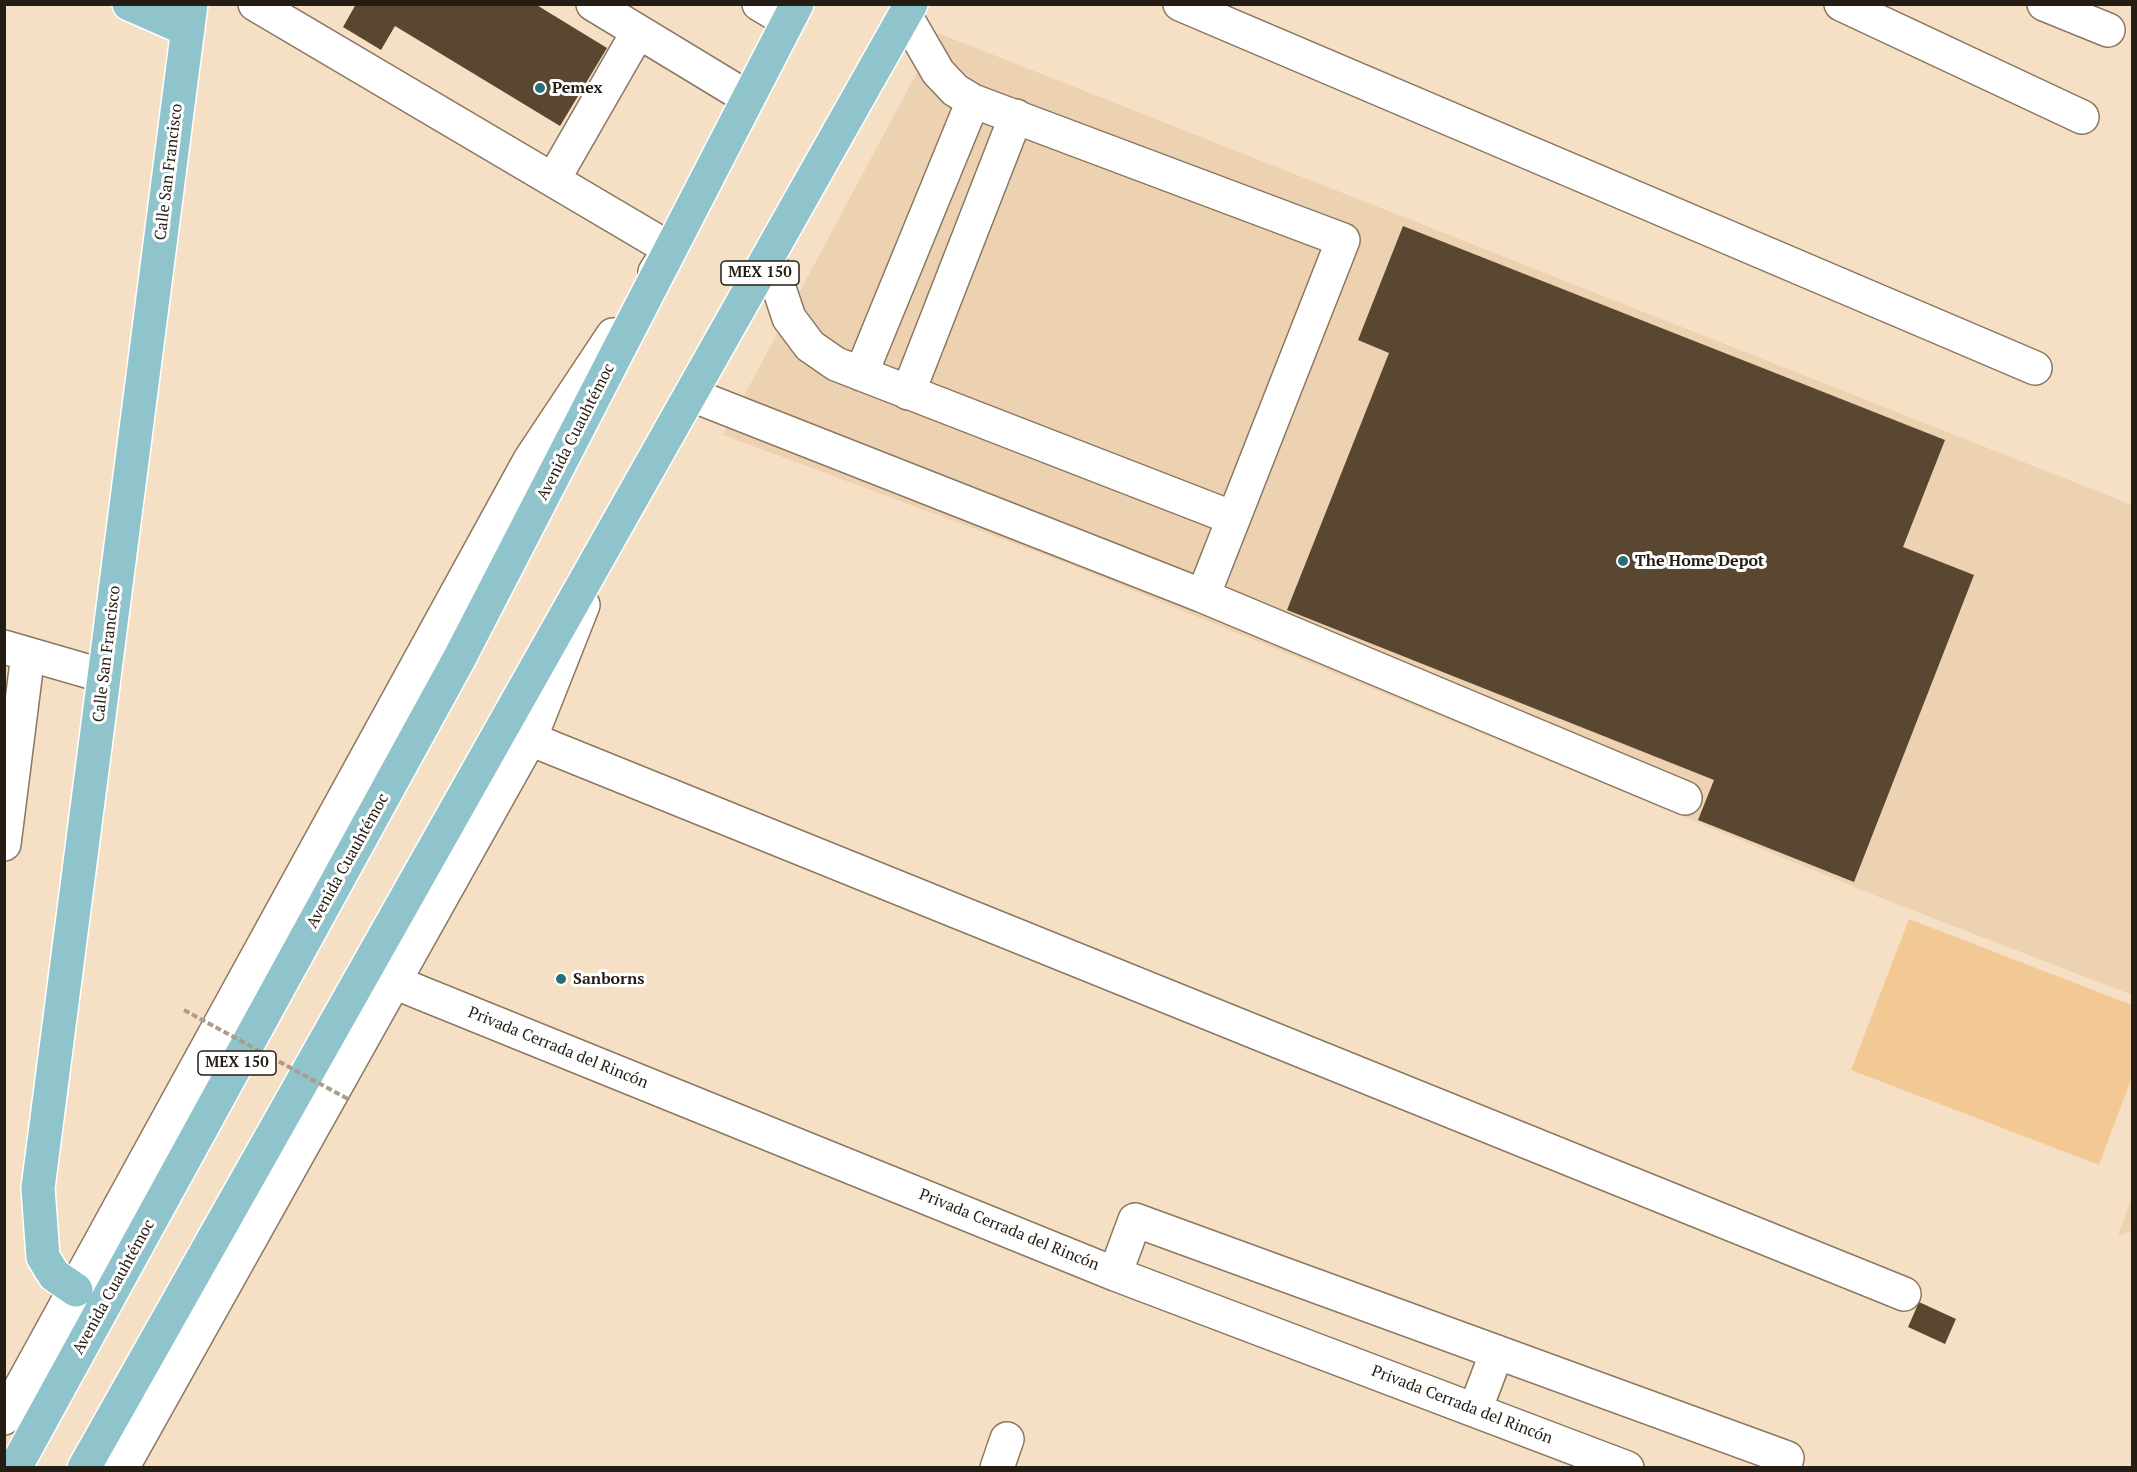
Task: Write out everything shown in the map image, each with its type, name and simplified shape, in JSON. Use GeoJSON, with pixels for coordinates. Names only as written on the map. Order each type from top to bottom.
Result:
{"type":"FeatureCollection","features":[{"type":"Feature","properties":{"kind":"main road"},"geometry":{"type":"LineString","coordinates":[[129,4],[189,17]]}},
{"type":"Feature","properties":{"kind":"main road","name":"MEX 150"},"geometry":{"type":"LineString","coordinates":[[84,1467],[519,728],[609,542],[908,10]]}},
{"type":"Feature","properties":{"kind":"main road","name":"Avenida Cuauhtémoc"},"geometry":{"type":"LineString","coordinates":[[15,1467],[459,659],[793,13]]}},
{"type":"Feature","properties":{"kind":"main road","name":"Calle San Francisco"},"geometry":{"type":"LineString","coordinates":[[76,1290],[54,1275],[43,1257],[38,1188],[189,17]]}},
{"type":"Feature","properties":{"kind":"street"},"geometry":{"type":"LineString","coordinates":[[255,4],[670,249]]}},
{"type":"Feature","properties":{"kind":"street"},"geometry":{"type":"LineString","coordinates":[[592,4],[748,98]]}},
{"type":"Feature","properties":{"kind":"street"},"geometry":{"type":"LineString","coordinates":[[759,4],[793,13]]}},
{"type":"Feature","properties":{"kind":"street"},"geometry":{"type":"LineString","coordinates":[[1180,4],[2035,368]]}},
{"type":"Feature","properties":{"kind":"street"},"geometry":{"type":"LineString","coordinates":[[1841,4],[2082,117]]}},
{"type":"Feature","properties":{"kind":"street"},"geometry":{"type":"LineString","coordinates":[[2044,4],[2108,30]]}},
{"type":"Feature","properties":{"kind":"street"},"geometry":{"type":"LineString","coordinates":[[908,10],[938,72],[955,90],[973,101],[1343,240],[1203,596]]}},
{"type":"Feature","properties":{"kind":"street"},"geometry":{"type":"LineString","coordinates":[[553,180],[638,32]]}},
{"type":"Feature","properties":{"kind":"street"},"geometry":{"type":"LineString","coordinates":[[861,374],[973,101]]}},
{"type":"Feature","properties":{"kind":"street"},"geometry":{"type":"LineString","coordinates":[[908,393],[1016,116]]}},
{"type":"Feature","properties":{"kind":"street","name":"Avenida Cuauhtémoc"},"geometry":{"type":"LineString","coordinates":[[4,1418],[530,460],[670,249]]}},
{"type":"Feature","properties":{"kind":"street"},"geometry":{"type":"LineString","coordinates":[[769,258],[789,318],[810,346],[836,364],[1233,518]]}},
{"type":"Feature","properties":{"kind":"street"},"geometry":{"type":"LineString","coordinates":[[692,394],[1203,596],[1685,798]]}},
{"type":"Feature","properties":{"kind":"street"},"geometry":{"type":"LineString","coordinates":[[4,844],[16,651],[104,676]]}},
{"type":"Feature","properties":{"kind":"street"},"geometry":{"type":"LineString","coordinates":[[122,1467],[394,982],[519,728],[1904,1294]]}},
{"type":"Feature","properties":{"kind":"street","name":"Privada Cerrada del Rincón"},"geometry":{"type":"LineString","coordinates":[[394,982],[1115,1274],[1627,1467]]}},
{"type":"Feature","properties":{"kind":"street"},"geometry":{"type":"LineString","coordinates":[[1115,1274],[1135,1220],[1786,1458],[1783,1467]]}},
{"type":"Feature","properties":{"kind":"street"},"geometry":{"type":"LineString","coordinates":[[1475,1410],[1497,1352]]}},
{"type":"Feature","properties":{"kind":"path"},"geometry":{"type":"LineString","coordinates":[[184,1010],[348,1099]]}},
{"type":"Feature","properties":{"kind":"shaded area"},"geometry":{"type":"Polygon","coordinates":[[[938,33],[2132,505],[2132,995],[1886,900],[1069,564],[723,435],[938,33]]]}},
{"type":"Feature","properties":{"kind":"shaded area"},"geometry":{"type":"Polygon","coordinates":[[[1909,919],[2132,1005],[2132,1077],[2099,1165],[1851,1070],[1909,919]]]}},
{"type":"Feature","properties":{"kind":"shaded area"},"geometry":{"type":"Polygon","coordinates":[[[2132,1196],[2132,1230],[2118,1236],[2132,1196]]]}},
{"type":"Feature","properties":{"kind":"building","name":"Pemex"},"geometry":{"type":"Polygon","coordinates":[[[356,4],[535,4],[607,48],[560,126],[395,26],[381,50],[343,27],[356,4]]]}},
{"type":"Feature","properties":{"kind":"building","name":"The Home Depot"},"geometry":{"type":"Polygon","coordinates":[[[1403,226],[1945,440],[1903,547],[1974,575],[1854,882],[1698,820],[1714,780],[1287,610],[1389,353],[1358,340],[1403,226]]]}},
{"type":"Feature","properties":{"kind":"building"},"geometry":{"type":"Polygon","coordinates":[[[1919,1302],[1956,1319],[1945,1344],[1908,1327],[1919,1302]]]}},
{"type":"Feature","properties":{"kind":"place","name":"Pemex"},"geometry":{"type":"Point","coordinates":[540,88]}},
{"type":"Feature","properties":{"kind":"place","name":"The Home Depot"},"geometry":{"type":"Point","coordinates":[1623,561]}},
{"type":"Feature","properties":{"kind":"place","name":"Sanborns"},"geometry":{"type":"Point","coordinates":[561,979]}}]}
